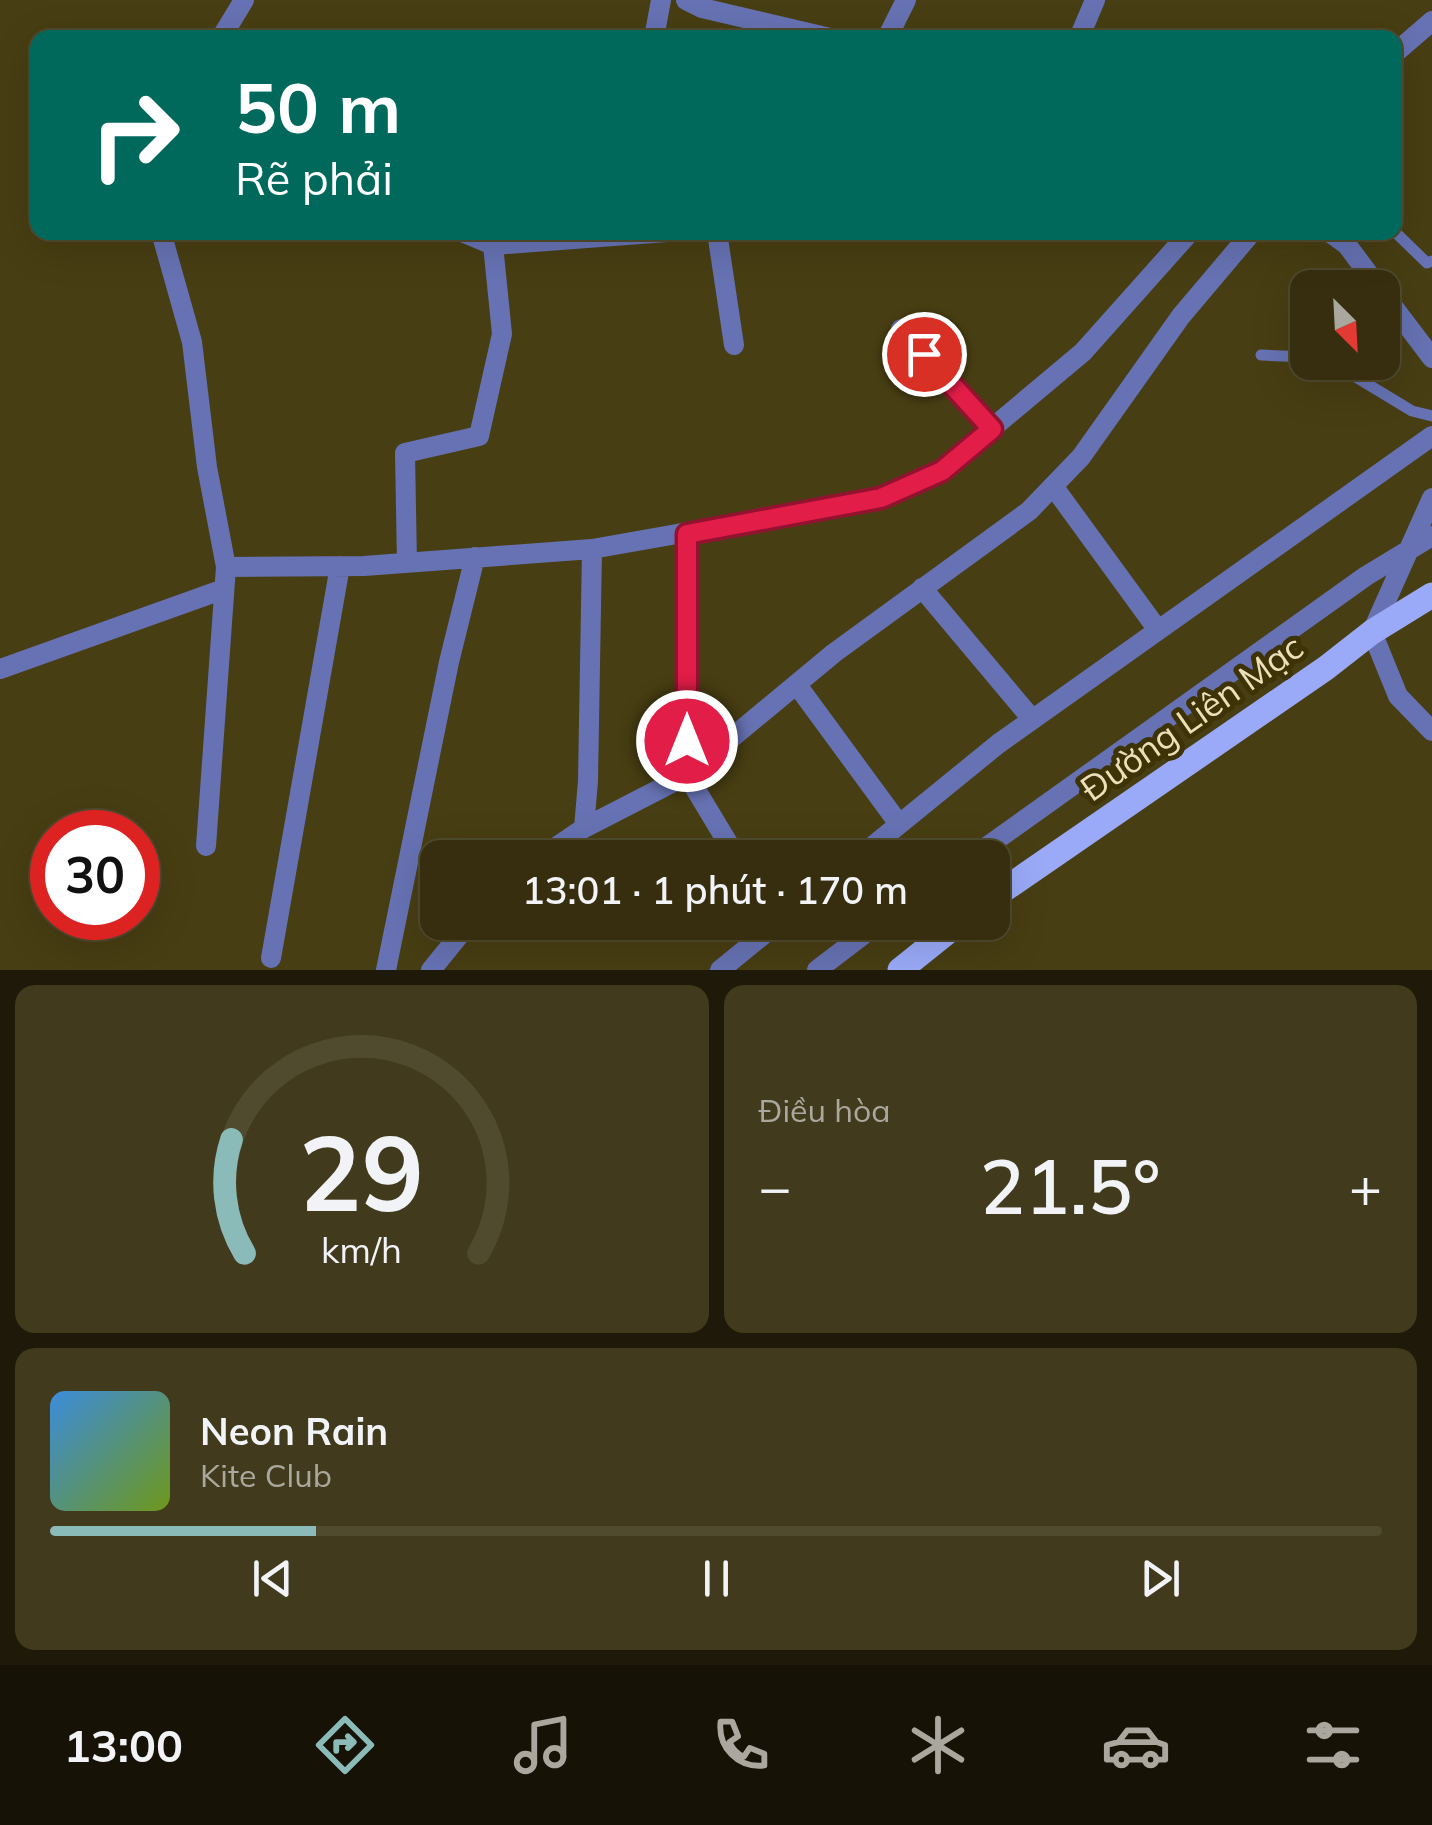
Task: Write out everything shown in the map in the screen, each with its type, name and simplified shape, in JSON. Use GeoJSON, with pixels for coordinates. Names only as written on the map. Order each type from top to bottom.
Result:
{"type":"FeatureCollection","features":[{"type":"Feature","properties":{"kind":"main road","name":"Đường Liên Mạc"},"geometry":{"type":"LineString","coordinates":[[1010,886],[1326,668],[1372,632],[1432,595]]}},
{"type":"Feature","properties":{"kind":"main road"},"geometry":{"type":"LineString","coordinates":[[900,970],[938,940]]}},
{"type":"Feature","properties":{"kind":"street"},"geometry":{"type":"LineString","coordinates":[[226,30],[244,0]]}},
{"type":"Feature","properties":{"kind":"street"},"geometry":{"type":"LineString","coordinates":[[655,30],[661,0]]}},
{"type":"Feature","properties":{"kind":"street"},"geometry":{"type":"LineString","coordinates":[[686,0],[702,8],[797,30]]}},
{"type":"Feature","properties":{"kind":"street"},"geometry":{"type":"LineString","coordinates":[[891,30],[906,0]]}},
{"type":"Feature","properties":{"kind":"street"},"geometry":{"type":"LineString","coordinates":[[1082,30],[1095,0]]}},
{"type":"Feature","properties":{"kind":"street"},"geometry":{"type":"LineString","coordinates":[[1427,0],[1432,8]]}},
{"type":"Feature","properties":{"kind":"street"},"geometry":{"type":"LineString","coordinates":[[1402,46],[1432,21]]}},
{"type":"Feature","properties":{"kind":"street"},"geometry":{"type":"LineString","coordinates":[[163,240],[192,342],[226,567],[206,846]]}},
{"type":"Feature","properties":{"kind":"street"},"geometry":{"type":"LineString","coordinates":[[481,240],[493,245],[560,240]]}},
{"type":"Feature","properties":{"kind":"street"},"geometry":{"type":"LineString","coordinates":[[719,240],[734,345]]}},
{"type":"Feature","properties":{"kind":"street"},"geometry":{"type":"LineString","coordinates":[[226,567],[340,566],[592,549],[881,498],[942,471],[1083,352],[1183,240]]}},
{"type":"Feature","properties":{"kind":"street"},"geometry":{"type":"LineString","coordinates":[[566,840],[687,775],[834,652],[1028,511],[1081,457],[1181,316],[1245,240]]}},
{"type":"Feature","properties":{"kind":"street"},"geometry":{"type":"LineString","coordinates":[[1343,240],[1366,270]]}},
{"type":"Feature","properties":{"kind":"street"},"geometry":{"type":"LineString","coordinates":[[407,562],[405,453],[479,436],[502,334],[493,245]]}},
{"type":"Feature","properties":{"kind":"street"},"geometry":{"type":"LineString","coordinates":[[1400,315],[1432,358]]}},
{"type":"Feature","properties":{"kind":"street"},"geometry":{"type":"LineString","coordinates":[[901,328],[992,429]]}},
{"type":"Feature","properties":{"kind":"street"},"geometry":{"type":"LineString","coordinates":[[880,840],[1032,719],[1432,436]]}},
{"type":"Feature","properties":{"kind":"street"},"geometry":{"type":"LineString","coordinates":[[1053,486],[1158,630]]}},
{"type":"Feature","properties":{"kind":"street"},"geometry":{"type":"LineString","coordinates":[[1432,498],[1372,632],[1398,696],[1432,731]]}},
{"type":"Feature","properties":{"kind":"street"},"geometry":{"type":"LineString","coordinates":[[687,534],[687,775],[725,840]]}},
{"type":"Feature","properties":{"kind":"street"},"geometry":{"type":"LineString","coordinates":[[996,840],[1366,576],[1432,536]]}},
{"type":"Feature","properties":{"kind":"street"},"geometry":{"type":"LineString","coordinates":[[584,828],[592,549]]}},
{"type":"Feature","properties":{"kind":"street"},"geometry":{"type":"LineString","coordinates":[[386,970],[449,662],[475,557]]}},
{"type":"Feature","properties":{"kind":"street"},"geometry":{"type":"LineString","coordinates":[[271,958],[340,566]]}},
{"type":"Feature","properties":{"kind":"street"},"geometry":{"type":"LineString","coordinates":[[922,588],[1032,719]]}},
{"type":"Feature","properties":{"kind":"street"},"geometry":{"type":"LineString","coordinates":[[0,669],[224,589]]}},
{"type":"Feature","properties":{"kind":"street"},"geometry":{"type":"LineString","coordinates":[[797,684],[899,824]]}},
{"type":"Feature","properties":{"kind":"street"},"geometry":{"type":"LineString","coordinates":[[430,970],[455,940]]}},
{"type":"Feature","properties":{"kind":"street"},"geometry":{"type":"LineString","coordinates":[[720,970],[756,940]]}},
{"type":"Feature","properties":{"kind":"street"},"geometry":{"type":"LineString","coordinates":[[817,970],[856,940]]}},
{"type":"Feature","properties":{"kind":"lane"},"geometry":{"type":"LineString","coordinates":[[1402,239],[1427,263],[1432,261]]}},
{"type":"Feature","properties":{"kind":"lane"},"geometry":{"type":"LineString","coordinates":[[1261,356],[1290,357]]}},
{"type":"Feature","properties":{"kind":"lane"},"geometry":{"type":"LineString","coordinates":[[1360,380],[1412,412],[1432,416]]}},
{"type":"Feature","properties":{"kind":"route"},"geometry":{"type":"LineString","coordinates":[[687,741],[687,534],[881,498],[942,471],[992,429],[924,354]]}}]}
